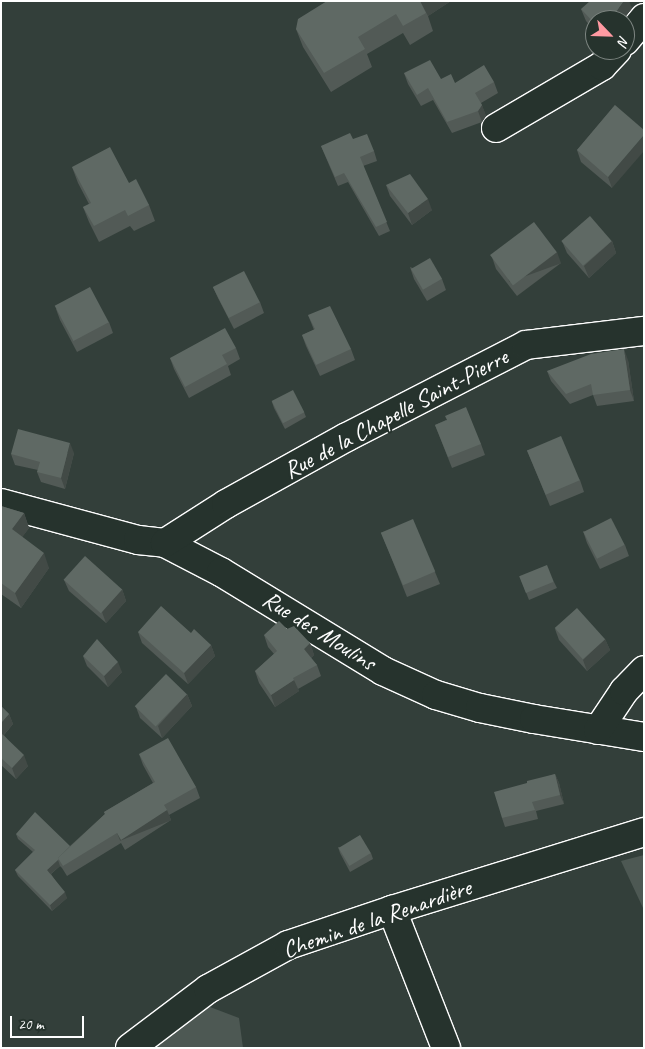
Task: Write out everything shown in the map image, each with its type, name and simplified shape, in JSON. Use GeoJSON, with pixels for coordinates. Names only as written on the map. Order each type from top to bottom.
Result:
{"type":"FeatureCollection","features":[{"type":"Feature","properties":{"kind":"street"},"geometry":{"type":"LineString","coordinates":[[635,29],[644,18]]}},
{"type":"Feature","properties":{"kind":"street"},"geometry":{"type":"LineString","coordinates":[[496,128],[602,66],[608,60]]}},
{"type":"Feature","properties":{"kind":"street","name":"Rue de la Chapelle Saint-Pierre"},"geometry":{"type":"LineString","coordinates":[[165,543],[226,504],[347,438],[526,345],[644,331]]}},
{"type":"Feature","properties":{"kind":"street","name":"Rue des Moulins"},"geometry":{"type":"LineString","coordinates":[[1,503],[138,540],[165,543],[222,572],[384,671],[436,695],[480,708],[644,737]]}},
{"type":"Feature","properties":{"kind":"street"},"geometry":{"type":"LineString","coordinates":[[598,730],[624,691],[644,670]]}},
{"type":"Feature","properties":{"kind":"street","name":"Chemin de la Renardière"},"geometry":{"type":"LineString","coordinates":[[130,1048],[208,988],[288,945],[392,910],[644,832]]}},
{"type":"Feature","properties":{"kind":"street"},"geometry":{"type":"LineString","coordinates":[[392,910],[446,1048]]}},
{"type":"Feature","properties":{"kind":"shaded area"},"geometry":{"type":"Polygon","coordinates":[[[644,855],[644,910],[621,861],[644,855]]]}},
{"type":"Feature","properties":{"kind":"shaded area"},"geometry":{"type":"Polygon","coordinates":[[[210,1007],[239,1018],[243,1048],[156,1048],[192,1012],[210,1007]]]}},
{"type":"Feature","properties":{"kind":"building"},"geometry":{"type":"Polygon","coordinates":[[[327,1],[420,1],[426,13],[403,26],[396,14],[358,37],[365,49],[324,73],[296,29],[298,19],[327,1]]]}},
{"type":"Feature","properties":{"kind":"building"},"geometry":{"type":"Polygon","coordinates":[[[590,1],[624,1],[617,10],[585,10],[585,13],[581,9],[590,1]]]}},
{"type":"Feature","properties":{"kind":"building"},"geometry":{"type":"Polygon","coordinates":[[[430,60],[441,79],[451,74],[455,83],[484,65],[494,82],[475,93],[482,105],[478,111],[447,122],[428,88],[417,95],[404,73],[430,60]]]}},
{"type":"Feature","properties":{"kind":"building"},"geometry":{"type":"Polygon","coordinates":[[[615,105],[644,130],[644,135],[608,177],[577,150],[615,105]]]}},
{"type":"Feature","properties":{"kind":"building"},"geometry":{"type":"Polygon","coordinates":[[[350,133],[353,139],[367,134],[374,151],[360,157],[387,222],[376,227],[344,173],[335,177],[321,146],[350,133]]]}},
{"type":"Feature","properties":{"kind":"building"},"geometry":{"type":"Polygon","coordinates":[[[110,147],[129,183],[136,179],[149,205],[128,216],[125,210],[94,226],[83,207],[91,203],[72,167],[110,147]]]}},
{"type":"Feature","properties":{"kind":"building"},"geometry":{"type":"Polygon","coordinates":[[[410,174],[428,199],[408,213],[386,185],[410,174]]]}},
{"type":"Feature","properties":{"kind":"building"},"geometry":{"type":"Polygon","coordinates":[[[590,216],[612,241],[583,266],[561,241],[590,216]]]}},
{"type":"Feature","properties":{"kind":"building"},"geometry":{"type":"Polygon","coordinates":[[[534,222],[557,252],[513,285],[490,255],[534,222]]]}},
{"type":"Feature","properties":{"kind":"building"},"geometry":{"type":"Polygon","coordinates":[[[430,258],[442,279],[423,290],[411,269],[430,258]]]}},
{"type":"Feature","properties":{"kind":"building"},"geometry":{"type":"Polygon","coordinates":[[[244,271],[260,302],[229,318],[213,287],[244,271]]]}},
{"type":"Feature","properties":{"kind":"building"},"geometry":{"type":"Polygon","coordinates":[[[90,287],[109,322],[73,341],[55,306],[90,287]]]}},
{"type":"Feature","properties":{"kind":"building"},"geometry":{"type":"Polygon","coordinates":[[[330,306],[351,349],[316,365],[302,335],[315,329],[308,315],[330,306]]]}},
{"type":"Feature","properties":{"kind":"building"},"geometry":{"type":"Polygon","coordinates":[[[225,328],[236,348],[222,355],[227,364],[185,387],[170,358],[225,328]]]}},
{"type":"Feature","properties":{"kind":"building"},"geometry":{"type":"Polygon","coordinates":[[[624,349],[630,390],[593,395],[591,384],[566,394],[547,371],[591,354],[624,349]]]}},
{"type":"Feature","properties":{"kind":"building"},"geometry":{"type":"Polygon","coordinates":[[[293,390],[304,412],[283,423],[272,401],[293,390]]]}},
{"type":"Feature","properties":{"kind":"building"},"geometry":{"type":"Polygon","coordinates":[[[466,407],[481,444],[448,457],[435,425],[447,420],[445,416],[466,407]]]}},
{"type":"Feature","properties":{"kind":"building"},"geometry":{"type":"Polygon","coordinates":[[[18,429],[70,443],[61,478],[37,472],[40,462],[11,454],[18,429]]]}},
{"type":"Feature","properties":{"kind":"building"},"geometry":{"type":"Polygon","coordinates":[[[561,436],[580,480],[546,495],[527,450],[561,436]]]}},
{"type":"Feature","properties":{"kind":"building"},"geometry":{"type":"Polygon","coordinates":[[[1,506],[24,513],[12,529],[44,553],[15,593],[1,583],[1,506]]]}},
{"type":"Feature","properties":{"kind":"building"},"geometry":{"type":"Polygon","coordinates":[[[611,518],[625,545],[597,559],[583,532],[611,518]]]}},
{"type":"Feature","properties":{"kind":"building"},"geometry":{"type":"Polygon","coordinates":[[[413,519],[435,571],[403,585],[381,533],[413,519]]]}},
{"type":"Feature","properties":{"kind":"building"},"geometry":{"type":"Polygon","coordinates":[[[85,556],[122,589],[101,613],[64,580],[85,556]]]}},
{"type":"Feature","properties":{"kind":"building"},"geometry":{"type":"Polygon","coordinates":[[[547,565],[554,582],[526,593],[519,576],[547,565]]]}},
{"type":"Feature","properties":{"kind":"building"},"geometry":{"type":"Polygon","coordinates":[[[161,606],[191,633],[194,629],[211,645],[184,673],[138,632],[161,606]]]}},
{"type":"Feature","properties":{"kind":"building"},"geometry":{"type":"Polygon","coordinates":[[[577,608],[605,639],[583,659],[555,628],[577,608]]]}},
{"type":"Feature","properties":{"kind":"building"},"geometry":{"type":"Polygon","coordinates":[[[279,621],[287,629],[294,626],[310,643],[304,649],[317,665],[293,678],[294,680],[271,695],[255,671],[277,651],[264,635],[279,621]]]}},
{"type":"Feature","properties":{"kind":"building"},"geometry":{"type":"Polygon","coordinates":[[[97,639],[118,662],[104,676],[83,656],[97,639]]]}},
{"type":"Feature","properties":{"kind":"building"},"geometry":{"type":"Polygon","coordinates":[[[166,674],[187,694],[156,727],[135,706],[166,674]]]}},
{"type":"Feature","properties":{"kind":"building"},"geometry":{"type":"Polygon","coordinates":[[[1,706],[9,714],[1,723],[1,706]]]}},
{"type":"Feature","properties":{"kind":"building"},"geometry":{"type":"Polygon","coordinates":[[[1,733],[24,755],[12,768],[1,758],[1,733]]]}},
{"type":"Feature","properties":{"kind":"building"},"geometry":{"type":"Polygon","coordinates":[[[168,738],[196,787],[164,805],[167,810],[121,840],[117,833],[63,866],[58,858],[105,814],[104,812],[155,782],[139,754],[168,738]]]}},
{"type":"Feature","properties":{"kind":"building"},"geometry":{"type":"Polygon","coordinates":[[[555,774],[560,795],[532,802],[535,810],[502,818],[494,792],[555,774]]]}},
{"type":"Feature","properties":{"kind":"building"},"geometry":{"type":"Polygon","coordinates":[[[35,812],[70,846],[47,870],[65,892],[50,905],[15,870],[35,850],[16,834],[35,812]]]}},
{"type":"Feature","properties":{"kind":"building"},"geometry":{"type":"Polygon","coordinates":[[[360,835],[371,853],[349,866],[339,848],[360,835]]]}}]}
